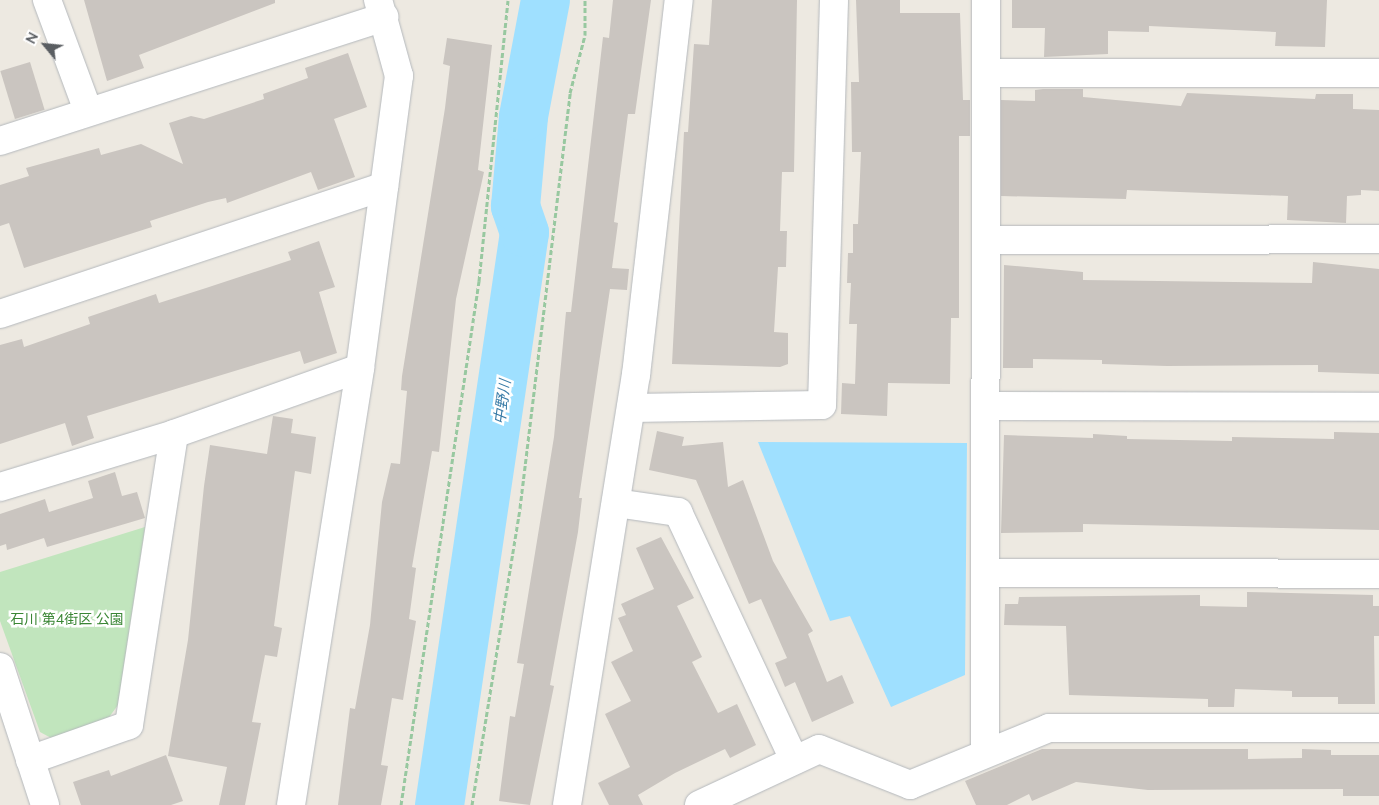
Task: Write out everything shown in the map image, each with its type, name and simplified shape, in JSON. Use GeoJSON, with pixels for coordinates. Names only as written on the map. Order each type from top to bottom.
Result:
{"type":"FeatureCollection","features":[{"type":"Feature","properties":{"kind":"street"},"geometry":{"type":"LineString","coordinates":[[47,0],[88,111]]}},
{"type":"Feature","properties":{"kind":"street"},"geometry":{"type":"LineString","coordinates":[[567,805],[631,408],[679,0]]}},
{"type":"Feature","properties":{"kind":"street"},"geometry":{"type":"LineString","coordinates":[[631,408],[822,406],[834,0]]}},
{"type":"Feature","properties":{"kind":"street"},"geometry":{"type":"LineString","coordinates":[[985,753],[986,0]]}},
{"type":"Feature","properties":{"kind":"street"},"geometry":{"type":"LineString","coordinates":[[0,141],[381,8],[399,76],[360,368],[291,805]]}},
{"type":"Feature","properties":{"kind":"street"},"geometry":{"type":"LineString","coordinates":[[987,73],[1379,73]]}},
{"type":"Feature","properties":{"kind":"street"},"geometry":{"type":"LineString","coordinates":[[0,314],[384,186]]}},
{"type":"Feature","properties":{"kind":"street"},"geometry":{"type":"LineString","coordinates":[[986,240],[1379,239]]}},
{"type":"Feature","properties":{"kind":"street"},"geometry":{"type":"LineString","coordinates":[[0,487],[174,434],[360,368]]}},
{"type":"Feature","properties":{"kind":"street"},"geometry":{"type":"LineString","coordinates":[[986,406],[1379,407]]}},
{"type":"Feature","properties":{"kind":"street"},"geometry":{"type":"LineString","coordinates":[[30,760],[129,725],[174,434]]}},
{"type":"Feature","properties":{"kind":"street"},"geometry":{"type":"LineString","coordinates":[[616,503],[678,512],[794,760]]}},
{"type":"Feature","properties":{"kind":"street"},"geometry":{"type":"LineString","coordinates":[[985,573],[1379,574]]}},
{"type":"Feature","properties":{"kind":"street"},"geometry":{"type":"LineString","coordinates":[[0,667],[45,805]]}},
{"type":"Feature","properties":{"kind":"street"},"geometry":{"type":"LineString","coordinates":[[699,805],[819,749],[910,785],[1049,728],[1379,728]]}},
{"type":"Feature","properties":{"kind":"path"},"geometry":{"type":"LineString","coordinates":[[402,805],[479,281],[508,0]]}},
{"type":"Feature","properties":{"kind":"path"},"geometry":{"type":"LineString","coordinates":[[472,805],[520,508],[570,93],[585,35],[585,0]]}},
{"type":"Feature","properties":{"kind":"green space","name":"石川 第4街区 公園"},"geometry":{"type":"Polygon","coordinates":[[[145,527],[118,705],[107,720],[53,739],[40,732],[0,621],[0,572],[145,527]]]}},
{"type":"Feature","properties":{"kind":"water"},"geometry":{"type":"Polygon","coordinates":[[[758,442],[967,443],[965,675],[891,707],[850,616],[830,621],[758,442]]]}},
{"type":"Feature","properties":{"kind":"building"},"geometry":{"type":"Polygon","coordinates":[[[84,0],[275,0],[275,3],[139,55],[144,68],[107,81],[84,0]]]}},
{"type":"Feature","properties":{"kind":"building"},"geometry":{"type":"Polygon","coordinates":[[[613,0],[651,0],[635,114],[628,114],[614,222],[618,223],[612,268],[629,269],[627,290],[610,289],[579,498],[582,498],[578,532],[550,685],[554,686],[530,805],[499,801],[510,716],[515,717],[524,664],[517,663],[554,437],[566,312],[571,312],[603,37],[609,38],[613,0]]]}},
{"type":"Feature","properties":{"kind":"building"},"geometry":{"type":"Polygon","coordinates":[[[712,0],[797,0],[794,172],[782,172],[780,231],[787,231],[786,267],[778,267],[774,332],[788,333],[788,364],[780,367],[672,364],[684,132],[688,132],[694,44],[709,45],[712,0]]]}},
{"type":"Feature","properties":{"kind":"building"},"geometry":{"type":"Polygon","coordinates":[[[856,0],[900,0],[900,13],[960,13],[963,100],[970,100],[970,136],[959,136],[959,318],[951,318],[950,384],[888,383],[887,416],[841,414],[842,383],[855,384],[857,324],[849,324],[851,283],[847,283],[848,253],[853,253],[853,224],[858,224],[861,152],[852,152],[851,82],[859,82],[856,0]]]}},
{"type":"Feature","properties":{"kind":"building"},"geometry":{"type":"Polygon","coordinates":[[[1012,0],[1327,0],[1325,47],[1275,46],[1276,32],[1149,26],[1149,32],[1108,31],[1108,54],[1044,57],[1045,28],[1012,28],[1012,0]]]}},
{"type":"Feature","properties":{"kind":"building"},"geometry":{"type":"Polygon","coordinates":[[[447,38],[492,45],[478,170],[484,172],[456,299],[439,452],[432,451],[412,567],[416,568],[409,619],[416,621],[403,700],[392,698],[381,765],[388,766],[381,805],[338,805],[350,708],[355,709],[370,625],[382,502],[391,463],[400,464],[407,391],[401,390],[402,376],[445,108],[450,66],[443,64],[447,38]]]}},
{"type":"Feature","properties":{"kind":"building"},"geometry":{"type":"Polygon","coordinates":[[[348,53],[367,107],[334,119],[355,177],[318,190],[311,172],[227,203],[226,198],[208,202],[150,221],[152,227],[24,268],[9,223],[0,226],[0,185],[29,176],[26,168],[99,148],[101,155],[141,144],[183,164],[169,123],[191,116],[204,119],[264,99],[263,94],[308,78],[305,68],[348,53]]]}},
{"type":"Feature","properties":{"kind":"building"},"geometry":{"type":"Polygon","coordinates":[[[30,62],[45,110],[15,119],[0,71],[30,62]]]}},
{"type":"Feature","properties":{"kind":"building"},"geometry":{"type":"Polygon","coordinates":[[[1083,89],[1083,97],[1181,106],[1187,93],[1315,99],[1316,94],[1353,94],[1353,109],[1379,110],[1379,191],[1361,190],[1361,195],[1347,196],[1346,223],[1287,220],[1288,196],[1127,190],[1126,199],[1001,196],[1001,100],[1035,101],[1035,90],[1083,89]]]}},
{"type":"Feature","properties":{"kind":"building"},"geometry":{"type":"Polygon","coordinates":[[[319,241],[335,287],[319,292],[337,353],[304,364],[300,351],[87,416],[94,438],[72,446],[65,423],[0,444],[0,345],[22,339],[24,347],[90,324],[88,317],[156,294],[159,303],[206,288],[291,260],[288,252],[319,241]]]}},
{"type":"Feature","properties":{"kind":"building"},"geometry":{"type":"Polygon","coordinates":[[[1313,262],[1379,269],[1379,374],[1318,372],[1318,365],[1167,366],[1102,364],[1102,360],[1033,359],[1033,368],[1003,368],[1004,265],[1083,272],[1083,280],[1312,283],[1313,262]]]}},
{"type":"Feature","properties":{"kind":"building"},"geometry":{"type":"Polygon","coordinates":[[[273,416],[293,419],[291,433],[316,437],[311,474],[295,471],[274,626],[282,628],[277,657],[265,655],[252,722],[261,723],[245,805],[219,805],[227,767],[168,756],[188,640],[204,486],[210,445],[267,454],[273,416]]]}},
{"type":"Feature","properties":{"kind":"building"},"geometry":{"type":"Polygon","coordinates":[[[657,431],[684,437],[682,446],[723,442],[728,487],[743,480],[773,561],[813,631],[808,634],[827,682],[842,675],[854,703],[812,722],[795,682],[785,687],[775,663],[787,658],[761,599],[749,604],[696,480],[649,470],[657,431]]]}},
{"type":"Feature","properties":{"kind":"building"},"geometry":{"type":"Polygon","coordinates":[[[1334,432],[1379,433],[1379,530],[1083,524],[1083,532],[1001,533],[1004,435],[1093,438],[1093,434],[1127,436],[1127,439],[1232,441],[1232,437],[1334,439],[1334,432]]]}},
{"type":"Feature","properties":{"kind":"building"},"geometry":{"type":"Polygon","coordinates":[[[115,472],[122,496],[137,492],[145,518],[47,547],[44,538],[7,550],[6,544],[0,546],[0,514],[45,499],[49,512],[93,498],[88,481],[115,472]]]}},
{"type":"Feature","properties":{"kind":"building"},"geometry":{"type":"Polygon","coordinates":[[[661,537],[694,598],[677,606],[702,657],[692,662],[718,713],[737,704],[756,745],[730,758],[725,749],[675,773],[638,795],[643,805],[609,805],[598,783],[630,767],[605,714],[631,701],[611,662],[633,651],[618,618],[626,615],[621,604],[654,589],[636,548],[661,537]]]}},
{"type":"Feature","properties":{"kind":"building"},"geometry":{"type":"Polygon","coordinates":[[[1247,592],[1373,595],[1373,606],[1379,606],[1379,636],[1374,636],[1375,704],[1338,704],[1338,697],[1292,697],[1292,691],[1235,689],[1234,707],[1208,707],[1208,699],[1069,695],[1066,626],[1004,625],[1005,604],[1018,604],[1019,597],[1200,595],[1200,606],[1247,607],[1247,592]]]}},
{"type":"Feature","properties":{"kind":"building"},"geometry":{"type":"Polygon","coordinates":[[[1042,749],[1248,749],[1248,759],[1302,758],[1302,749],[1331,750],[1331,755],[1379,755],[1379,796],[1343,796],[1343,789],[1148,790],[1076,782],[1032,801],[1029,794],[1007,805],[976,805],[965,781],[1042,749]]]}},
{"type":"Feature","properties":{"kind":"building"},"geometry":{"type":"Polygon","coordinates":[[[166,755],[183,801],[171,805],[81,805],[73,782],[109,770],[111,776],[166,755]]]}},
{"type":"Feature","properties":{"kind":"waterway","name":"中野川"},"geometry":{"type":"LineString","coordinates":[[439,805],[524,232],[515,206],[523,116],[545,0]]}}]}
